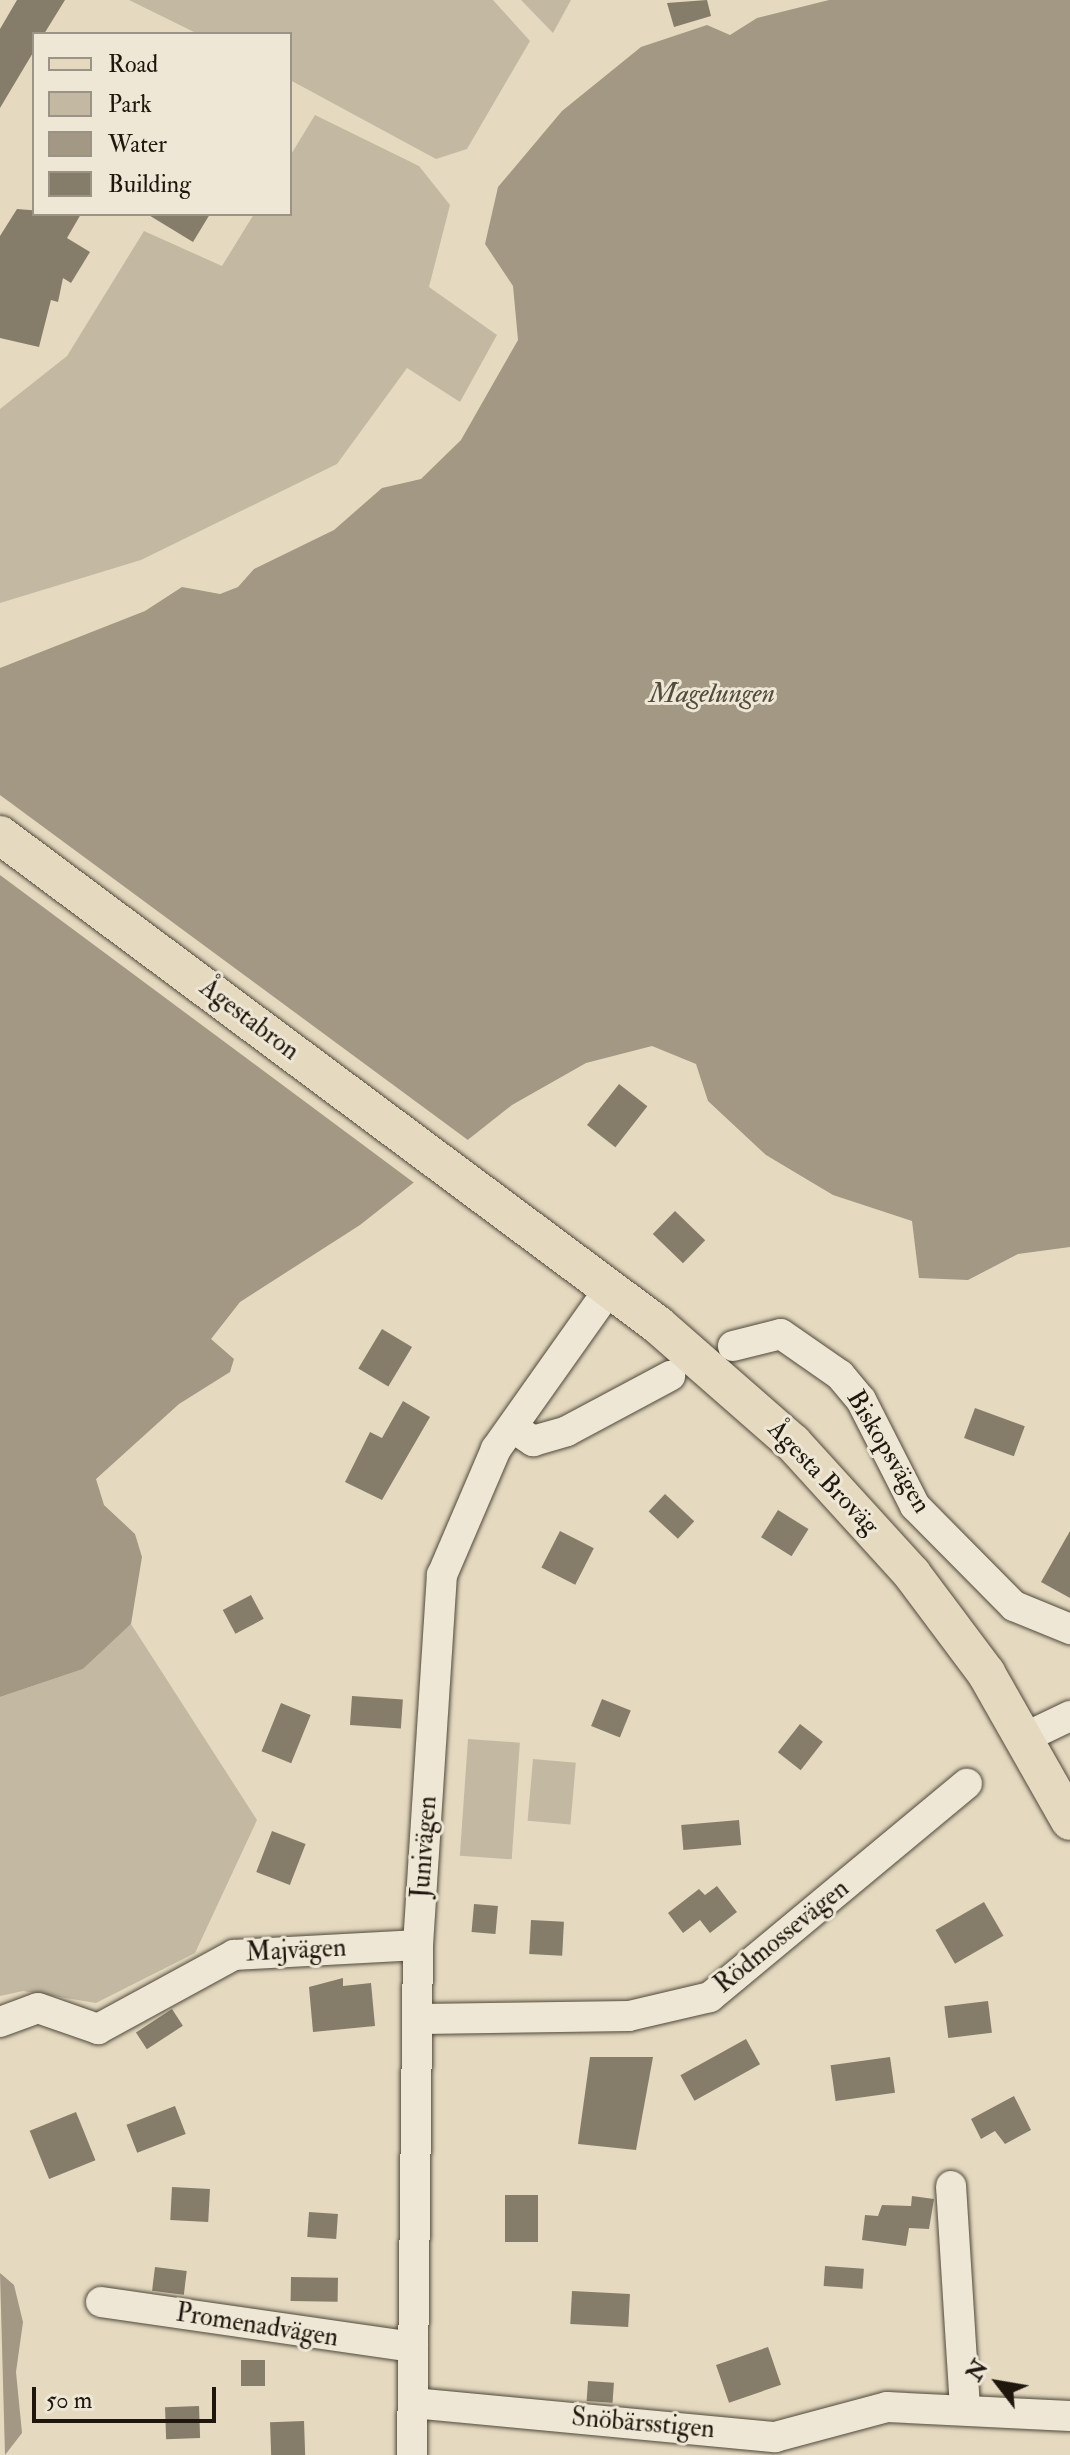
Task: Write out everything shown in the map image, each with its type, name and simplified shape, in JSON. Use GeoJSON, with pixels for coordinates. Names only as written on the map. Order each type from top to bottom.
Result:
{"type":"FeatureCollection","features":[{"type":"Feature","properties":{"kind":"main road","name":"Ågestabron"},"geometry":{"type":"LineString","coordinates":[[0,835],[498,1206]]}},
{"type":"Feature","properties":{"kind":"main road","name":"Ågesta Broväg"},"geometry":{"type":"LineString","coordinates":[[498,1206],[610,1288],[727,1382],[853,1506],[986,1673],[1070,1821]]}},
{"type":"Feature","properties":{"kind":"street","name":"Junivägen"},"geometry":{"type":"LineString","coordinates":[[412,2455],[421,2019],[418,1945],[442,1575],[475,1488],[610,1288]]}},
{"type":"Feature","properties":{"kind":"street","name":"Biskopsvägen"},"geometry":{"type":"LineString","coordinates":[[733,1346],[781,1334],[840,1375],[861,1400],[915,1506],[1014,1606],[1070,1629]]}},
{"type":"Feature","properties":{"kind":"street"},"geometry":{"type":"LineString","coordinates":[[515,1429],[533,1441],[567,1431],[670,1376]]}},
{"type":"Feature","properties":{"kind":"street"},"geometry":{"type":"LineString","coordinates":[[1024,1738],[1070,1716]]}},
{"type":"Feature","properties":{"kind":"street","name":"Rödmossevägen"},"geometry":{"type":"LineString","coordinates":[[421,2019],[629,2016],[710,1997],[967,1784]]}},
{"type":"Feature","properties":{"kind":"street","name":"Majvägen"},"geometry":{"type":"LineString","coordinates":[[0,2022],[38,2008],[98,2029],[234,1955],[418,1945]]}},
{"type":"Feature","properties":{"kind":"street"},"geometry":{"type":"LineString","coordinates":[[951,2186],[965,2408]]}},
{"type":"Feature","properties":{"kind":"street","name":"Promenadvägen"},"geometry":{"type":"LineString","coordinates":[[101,2302],[413,2347]]}},
{"type":"Feature","properties":{"kind":"street","name":"Snöbärsstigen"},"geometry":{"type":"LineString","coordinates":[[413,2403],[775,2437],[887,2407],[965,2408],[1070,2416]]}},
{"type":"Feature","properties":{"kind":"green space"},"geometry":{"type":"Polygon","coordinates":[[[129,0],[493,0],[530,41],[467,149],[436,159],[292,81],[292,32],[194,32],[129,0]]]}},
{"type":"Feature","properties":{"kind":"green space"},"geometry":{"type":"Polygon","coordinates":[[[521,0],[571,0],[553,33],[521,0]]]}},
{"type":"Feature","properties":{"kind":"green space"},"geometry":{"type":"Polygon","coordinates":[[[315,115],[419,166],[450,205],[429,287],[497,335],[460,402],[407,368],[337,464],[141,560],[0,603],[0,409],[67,356],[144,231],[222,266],[253,216],[292,216],[292,153],[315,115]]]}},
{"type":"Feature","properties":{"kind":"green space"},"geometry":{"type":"Polygon","coordinates":[[[131,1624],[257,1820],[195,1953],[96,2003],[23,1991],[0,1996],[0,1697],[83,1669],[131,1624]]]}},
{"type":"Feature","properties":{"kind":"green space"},"geometry":{"type":"Polygon","coordinates":[[[468,1739],[520,1743],[512,1859],[460,1856],[468,1739]]]}},
{"type":"Feature","properties":{"kind":"green space"},"geometry":{"type":"Polygon","coordinates":[[[533,1759],[576,1763],[570,1825],[528,1821],[533,1759]]]}},
{"type":"Feature","properties":{"kind":"water","name":"Magelungen"},"geometry":{"type":"Polygon","coordinates":[[[829,0],[1070,0],[1070,1247],[1018,1254],[968,1280],[919,1278],[912,1221],[833,1195],[766,1155],[708,1101],[696,1064],[652,1046],[586,1063],[512,1105],[360,1225],[240,1302],[211,1339],[234,1359],[230,1372],[179,1404],[96,1479],[104,1505],[135,1534],[142,1557],[131,1624],[83,1669],[0,1697],[0,668],[145,611],[182,587],[220,594],[238,587],[254,569],[334,530],[382,488],[421,479],[461,440],[518,340],[513,286],[485,244],[498,187],[562,111],[641,47],[707,25],[730,35],[757,18],[829,0]]]}},
{"type":"Feature","properties":{"kind":"water"},"geometry":{"type":"Polygon","coordinates":[[[0,2273],[14,2285],[23,2322],[16,2372],[22,2433],[5,2455],[0,2273]]]}},
{"type":"Feature","properties":{"kind":"pier"},"geometry":{"type":"Polygon","coordinates":[[[0,795],[472,1143],[417,1185],[0,875],[0,795]]]}},
{"type":"Feature","properties":{"kind":"building"},"geometry":{"type":"Polygon","coordinates":[[[17,0],[65,0],[45,32],[32,32],[32,54],[0,108],[0,29],[17,0]]]}},
{"type":"Feature","properties":{"kind":"building"},"geometry":{"type":"Polygon","coordinates":[[[707,0],[711,16],[674,27],[667,3],[707,0]]]}},
{"type":"Feature","properties":{"kind":"building"},"geometry":{"type":"Polygon","coordinates":[[[17,209],[32,210],[32,216],[80,216],[67,238],[90,252],[71,283],[63,278],[58,302],[51,300],[39,347],[0,338],[0,236],[17,209]]]}},
{"type":"Feature","properties":{"kind":"building"},"geometry":{"type":"Polygon","coordinates":[[[150,216],[209,216],[193,242],[150,216]]]}},
{"type":"Feature","properties":{"kind":"building"},"geometry":{"type":"Polygon","coordinates":[[[619,1084],[647,1106],[615,1147],[587,1125],[619,1084]]]}},
{"type":"Feature","properties":{"kind":"building"},"geometry":{"type":"Polygon","coordinates":[[[675,1211],[705,1240],[683,1263],[653,1234],[675,1211]]]}},
{"type":"Feature","properties":{"kind":"building"},"geometry":{"type":"Polygon","coordinates":[[[382,1329],[412,1347],[388,1386],[358,1368],[382,1329]]]}},
{"type":"Feature","properties":{"kind":"building"},"geometry":{"type":"Polygon","coordinates":[[[403,1401],[430,1417],[382,1500],[345,1482],[370,1432],[382,1438],[403,1401]]]}},
{"type":"Feature","properties":{"kind":"building"},"geometry":{"type":"Polygon","coordinates":[[[975,1408],[1025,1426],[1014,1456],[964,1438],[975,1408]]]}},
{"type":"Feature","properties":{"kind":"building"},"geometry":{"type":"Polygon","coordinates":[[[665,1494],[694,1521],[678,1539],[649,1512],[665,1494]]]}},
{"type":"Feature","properties":{"kind":"building"},"geometry":{"type":"Polygon","coordinates":[[[778,1510],[809,1529],[792,1556],[761,1537],[778,1510]]]}},
{"type":"Feature","properties":{"kind":"building"},"geometry":{"type":"Polygon","coordinates":[[[560,1531],[594,1548],[575,1585],[541,1568],[560,1531]]]}},
{"type":"Feature","properties":{"kind":"building"},"geometry":{"type":"Polygon","coordinates":[[[1070,1531],[1070,1598],[1041,1582],[1070,1531]]]}},
{"type":"Feature","properties":{"kind":"building"},"geometry":{"type":"Polygon","coordinates":[[[251,1595],[264,1619],[235,1634],[223,1610],[251,1595]]]}},
{"type":"Feature","properties":{"kind":"building"},"geometry":{"type":"Polygon","coordinates":[[[352,1696],[403,1700],[401,1728],[350,1725],[352,1696]]]}},
{"type":"Feature","properties":{"kind":"building"},"geometry":{"type":"Polygon","coordinates":[[[602,1699],[631,1711],[620,1738],[591,1726],[602,1699]]]}},
{"type":"Feature","properties":{"kind":"building"},"geometry":{"type":"Polygon","coordinates":[[[281,1703],[311,1715],[291,1763],[262,1751],[281,1703]]]}},
{"type":"Feature","properties":{"kind":"building"},"geometry":{"type":"Polygon","coordinates":[[[800,1724],[823,1742],[801,1770],[778,1752],[800,1724]]]}},
{"type":"Feature","properties":{"kind":"building"},"geometry":{"type":"Polygon","coordinates":[[[739,1820],[741,1845],[683,1850],[681,1825],[739,1820]]]}},
{"type":"Feature","properties":{"kind":"building"},"geometry":{"type":"Polygon","coordinates":[[[272,1831],[306,1844],[290,1885],[256,1872],[272,1831]]]}},
{"type":"Feature","properties":{"kind":"building"},"geometry":{"type":"Polygon","coordinates":[[[717,1886],[737,1912],[710,1933],[700,1920],[683,1933],[668,1913],[699,1889],[705,1895],[717,1886]]]}},
{"type":"Feature","properties":{"kind":"building"},"geometry":{"type":"Polygon","coordinates":[[[984,1902],[1004,1936],[955,1964],[936,1930],[984,1902]]]}},
{"type":"Feature","properties":{"kind":"building"},"geometry":{"type":"Polygon","coordinates":[[[474,1904],[498,1906],[495,1934],[472,1932],[474,1904]]]}},
{"type":"Feature","properties":{"kind":"building"},"geometry":{"type":"Polygon","coordinates":[[[531,1920],[564,1922],[562,1956],[529,1954],[531,1920]]]}},
{"type":"Feature","properties":{"kind":"building"},"geometry":{"type":"Polygon","coordinates":[[[343,1978],[343,1986],[371,1983],[375,2026],[313,2032],[309,1987],[343,1978]]]}},
{"type":"Feature","properties":{"kind":"building"},"geometry":{"type":"Polygon","coordinates":[[[988,2001],[992,2033],[948,2038],[944,2006],[988,2001]]]}},
{"type":"Feature","properties":{"kind":"building"},"geometry":{"type":"Polygon","coordinates":[[[172,2009],[183,2026],[147,2049],[136,2032],[172,2009]]]}},
{"type":"Feature","properties":{"kind":"building"},"geometry":{"type":"Polygon","coordinates":[[[746,2039],[760,2064],[694,2101],[680,2075],[746,2039]]]}},
{"type":"Feature","properties":{"kind":"building"},"geometry":{"type":"Polygon","coordinates":[[[590,2057],[653,2057],[636,2150],[578,2144],[590,2057]]]}},
{"type":"Feature","properties":{"kind":"building"},"geometry":{"type":"Polygon","coordinates":[[[890,2057],[895,2093],[836,2101],[831,2065],[890,2057]]]}},
{"type":"Feature","properties":{"kind":"building"},"geometry":{"type":"Polygon","coordinates":[[[1014,2096],[1031,2130],[1005,2144],[995,2131],[981,2139],[971,2119],[1014,2096]]]}},
{"type":"Feature","properties":{"kind":"building"},"geometry":{"type":"Polygon","coordinates":[[[175,2106],[186,2134],[137,2153],[126,2125],[175,2106]]]}},
{"type":"Feature","properties":{"kind":"building"},"geometry":{"type":"Polygon","coordinates":[[[76,2112],[95,2160],[49,2179],[30,2131],[76,2112]]]}},
{"type":"Feature","properties":{"kind":"building"},"geometry":{"type":"Polygon","coordinates":[[[172,2187],[210,2189],[208,2222],[170,2220],[172,2187]]]}},
{"type":"Feature","properties":{"kind":"building"},"geometry":{"type":"Polygon","coordinates":[[[505,2195],[538,2195],[538,2242],[505,2242],[505,2195]]]}},
{"type":"Feature","properties":{"kind":"building"},"geometry":{"type":"Polygon","coordinates":[[[912,2196],[934,2199],[929,2229],[909,2228],[906,2246],[862,2240],[865,2215],[878,2216],[882,2205],[911,2206],[912,2196]]]}},
{"type":"Feature","properties":{"kind":"building"},"geometry":{"type":"Polygon","coordinates":[[[309,2212],[338,2214],[336,2239],[307,2237],[309,2212]]]}},
{"type":"Feature","properties":{"kind":"building"},"geometry":{"type":"Polygon","coordinates":[[[825,2266],[864,2269],[863,2289],[824,2286],[825,2266]]]}},
{"type":"Feature","properties":{"kind":"building"},"geometry":{"type":"Polygon","coordinates":[[[155,2267],[187,2271],[184,2295],[152,2291],[155,2267]]]}},
{"type":"Feature","properties":{"kind":"building"},"geometry":{"type":"Polygon","coordinates":[[[291,2277],[338,2278],[338,2302],[291,2301],[291,2277]]]}},
{"type":"Feature","properties":{"kind":"building"},"geometry":{"type":"Polygon","coordinates":[[[572,2291],[630,2294],[628,2327],[570,2324],[572,2291]]]}},
{"type":"Feature","properties":{"kind":"building"},"geometry":{"type":"Polygon","coordinates":[[[768,2347],[781,2385],[729,2403],[716,2365],[768,2347]]]}},
{"type":"Feature","properties":{"kind":"building"},"geometry":{"type":"Polygon","coordinates":[[[241,2360],[265,2360],[265,2386],[241,2386],[241,2360]]]}},
{"type":"Feature","properties":{"kind":"building"},"geometry":{"type":"Polygon","coordinates":[[[588,2381],[614,2383],[613,2403],[587,2401],[588,2381]]]}},
{"type":"Feature","properties":{"kind":"building"},"geometry":{"type":"Polygon","coordinates":[[[199,2406],[200,2438],[166,2439],[165,2407],[199,2406]]]}},
{"type":"Feature","properties":{"kind":"building"},"geometry":{"type":"Polygon","coordinates":[[[304,2421],[305,2455],[271,2455],[270,2422],[304,2421]]]}}]}
